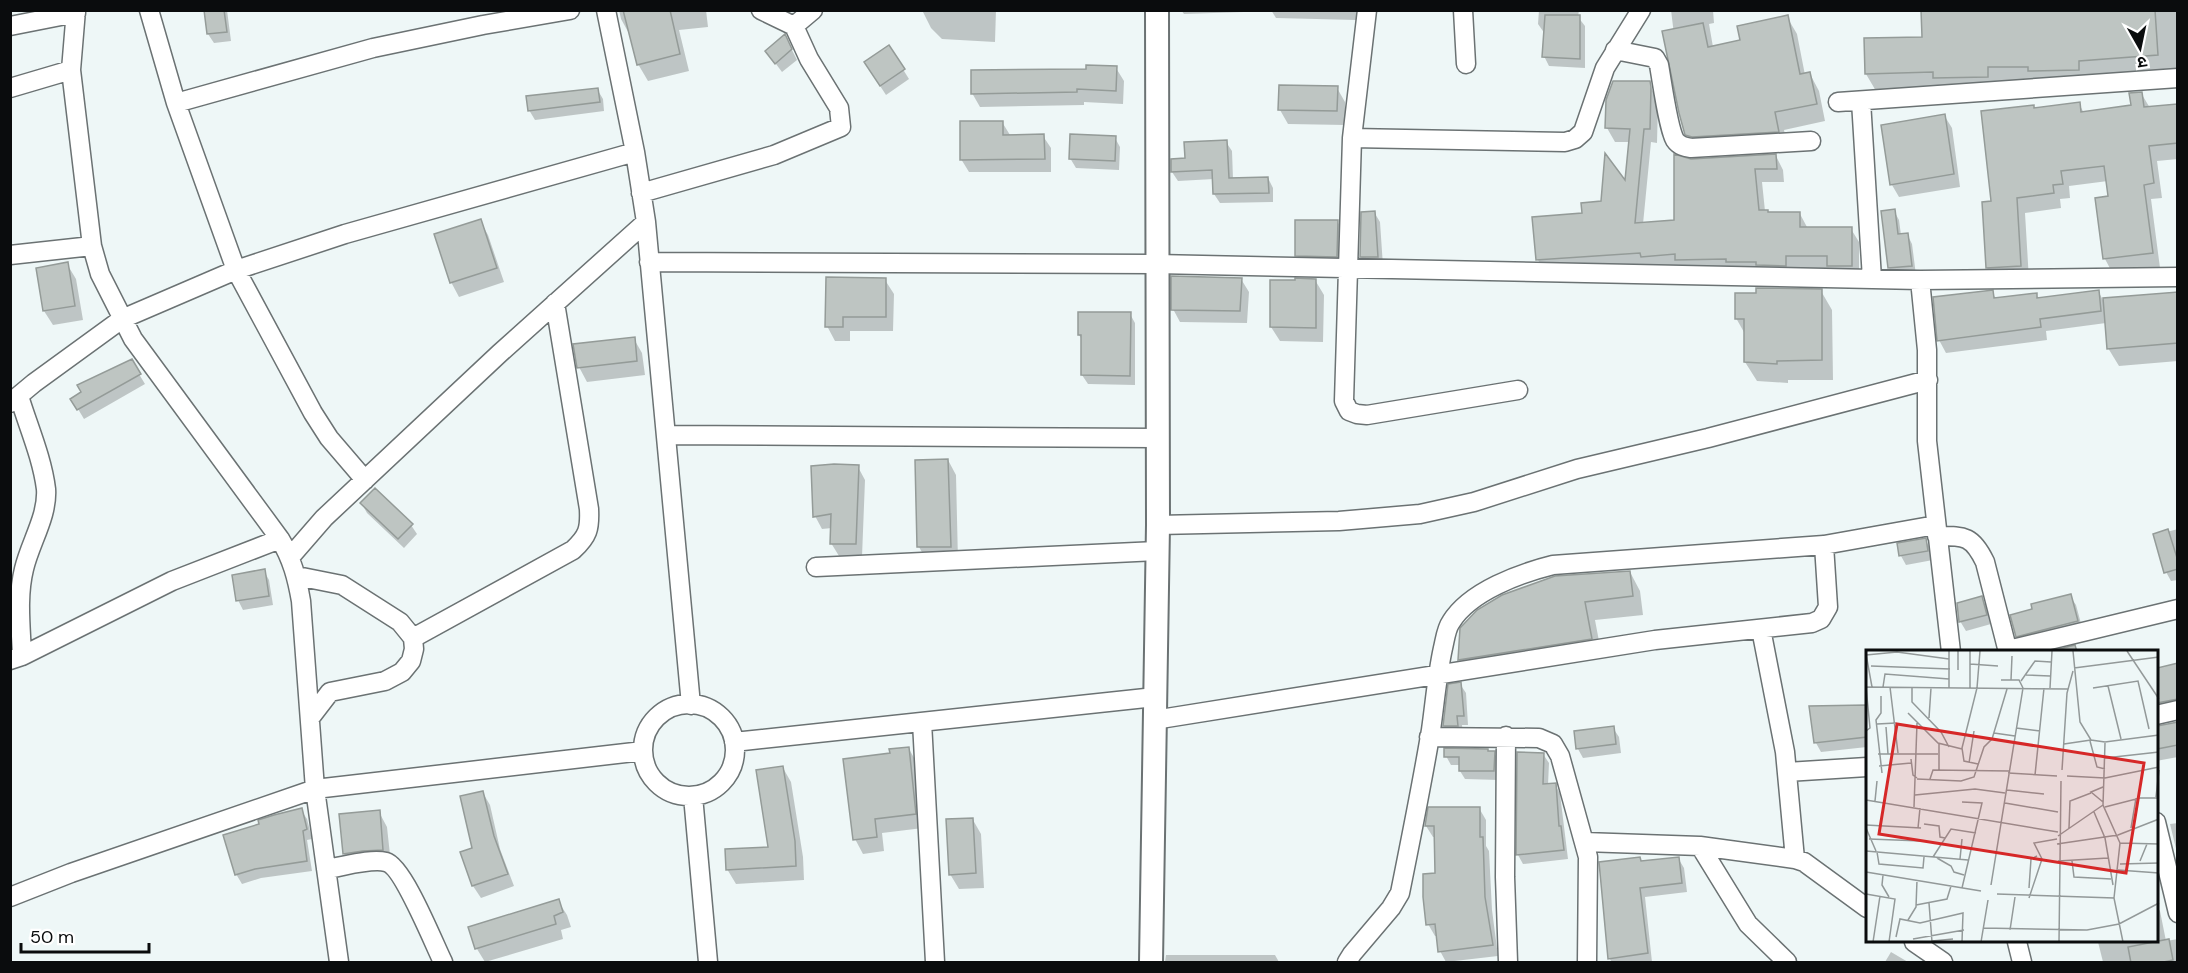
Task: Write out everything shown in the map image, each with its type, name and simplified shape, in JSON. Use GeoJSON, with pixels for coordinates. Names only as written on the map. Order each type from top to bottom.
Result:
{"type":"FeatureCollection","features":[{"type":"Feature","properties":{"kind":"main road"},"geometry":{"type":"LineString","coordinates":[[1151,963],[1158,525],[1156,438],[1157,10]]}},
{"type":"Feature","properties":{"kind":"street"},"geometry":{"type":"LineString","coordinates":[[149,10],[176,103],[236,270],[313,413],[329,438],[365,480]]}},
{"type":"Feature","properties":{"kind":"street"},"geometry":{"type":"LineString","coordinates":[[176,103],[483,18],[570,10]]}},
{"type":"Feature","properties":{"kind":"street"},"geometry":{"type":"LineString","coordinates":[[606,10],[635,152],[646,222],[691,705]]}},
{"type":"Feature","properties":{"kind":"street"},"geometry":{"type":"LineString","coordinates":[[641,193],[774,155],[841,127],[839,108],[809,59],[794,26],[761,10]]}},
{"type":"Feature","properties":{"kind":"street"},"geometry":{"type":"LineString","coordinates":[[794,26],[813,10]]}},
{"type":"Feature","properties":{"kind":"street"},"geometry":{"type":"LineString","coordinates":[[1367,10],[1352,138],[1344,401],[1349,411],[1367,415],[1518,390]]}},
{"type":"Feature","properties":{"kind":"street"},"geometry":{"type":"LineString","coordinates":[[1463,10],[1466,64]]}},
{"type":"Feature","properties":{"kind":"street"},"geometry":{"type":"LineString","coordinates":[[1352,138],[1565,142],[1575,139],[1583,132],[1605,68],[1614,50],[1641,10]]}},
{"type":"Feature","properties":{"kind":"street"},"geometry":{"type":"LineString","coordinates":[[10,26],[76,12],[71,70],[92,246],[100,274],[133,339],[291,556],[301,600],[315,789],[339,963]]}},
{"type":"Feature","properties":{"kind":"street"},"geometry":{"type":"LineString","coordinates":[[1614,50],[1655,58],[1659,65],[1675,141],[1681,146],[1691,148],[1811,141]]}},
{"type":"Feature","properties":{"kind":"street"},"geometry":{"type":"LineString","coordinates":[[10,88],[71,70]]}},
{"type":"Feature","properties":{"kind":"street"},"geometry":{"type":"LineString","coordinates":[[1838,102],[2178,78]]}},
{"type":"Feature","properties":{"kind":"street"},"geometry":{"type":"LineString","coordinates":[[1861,101],[1882,279]]}},
{"type":"Feature","properties":{"kind":"street"},"geometry":{"type":"LineString","coordinates":[[16,658],[24,569],[45,505],[46,490],[40,462],[15,399],[122,319],[236,270],[345,234],[635,152]]}},
{"type":"Feature","properties":{"kind":"street"},"geometry":{"type":"LineString","coordinates":[[291,556],[324,518],[555,303],[646,222]]}},
{"type":"Feature","properties":{"kind":"street"},"geometry":{"type":"LineString","coordinates":[[10,255],[92,246]]}},
{"type":"Feature","properties":{"kind":"street"},"geometry":{"type":"LineString","coordinates":[[649,262],[1156,264],[1920,280],[2178,277]]}},
{"type":"Feature","properties":{"kind":"street"},"geometry":{"type":"LineString","coordinates":[[1920,280],[1927,350],[1927,441],[1951,650]]}},
{"type":"Feature","properties":{"kind":"street"},"geometry":{"type":"LineString","coordinates":[[413,638],[573,550],[585,539],[590,524],[589,509],[555,303]]}},
{"type":"Feature","properties":{"kind":"street"},"geometry":{"type":"LineString","coordinates":[[1158,525],[1339,521],[1420,514],[1474,502],[1577,469],[1708,438],[1928,380]]}},
{"type":"Feature","properties":{"kind":"street"},"geometry":{"type":"LineString","coordinates":[[666,435],[1156,438]]}},
{"type":"Feature","properties":{"kind":"street"},"geometry":{"type":"LineString","coordinates":[[1347,963],[1391,908],[1400,892],[1430,737],[1437,674],[1450,622],[1479,595],[1505,581],[1553,565],[1824,545],[1936,531],[1962,536],[1972,541],[1980,551],[1985,562],[2008,650]]}},
{"type":"Feature","properties":{"kind":"street"},"geometry":{"type":"LineString","coordinates":[[16,658],[172,581],[280,539]]}},
{"type":"Feature","properties":{"kind":"street"},"geometry":{"type":"LineString","coordinates":[[1154,720],[1655,640],[1812,624],[1821,619],[1828,607],[1824,545]]}},
{"type":"Feature","properties":{"kind":"street"},"geometry":{"type":"LineString","coordinates":[[816,567],[1157,551]]}},
{"type":"Feature","properties":{"kind":"street"},"geometry":{"type":"LineString","coordinates":[[297,576],[342,585],[400,622],[413,638],[414,649],[411,661],[402,672],[385,681],[330,692],[310,718]]}},
{"type":"Feature","properties":{"kind":"street"},"geometry":{"type":"LineString","coordinates":[[2012,650],[2178,609]]}},
{"type":"Feature","properties":{"kind":"street"},"geometry":{"type":"LineString","coordinates":[[1761,629],[1787,772],[1795,859]]}},
{"type":"Feature","properties":{"kind":"street"},"geometry":{"type":"LineString","coordinates":[[734,742],[1155,697]]}},
{"type":"Feature","properties":{"kind":"street"},"geometry":{"type":"LineString","coordinates":[[691,705],[706,708],[719,716],[729,728],[734,742],[734,757],[730,771],[720,784],[708,792],[693,796],[670,792],[653,779],[645,766],[643,751],[645,736],[652,723],[663,713],[676,706],[691,705]]}},
{"type":"Feature","properties":{"kind":"street"},"geometry":{"type":"LineString","coordinates":[[2158,715],[2178,710]]}},
{"type":"Feature","properties":{"kind":"street"},"geometry":{"type":"LineString","coordinates":[[922,722],[935,963]]}},
{"type":"Feature","properties":{"kind":"street"},"geometry":{"type":"LineString","coordinates":[[1430,737],[1506,736],[1539,738],[1553,744],[1560,756],[1588,857],[1587,963]]}},
{"type":"Feature","properties":{"kind":"street"},"geometry":{"type":"LineString","coordinates":[[1506,736],[1505,878],[1508,963]]}},
{"type":"Feature","properties":{"kind":"street"},"geometry":{"type":"LineString","coordinates":[[10,897],[71,873],[315,789],[643,751]]}},
{"type":"Feature","properties":{"kind":"street"},"geometry":{"type":"LineString","coordinates":[[1787,772],[1866,767]]}},
{"type":"Feature","properties":{"kind":"street"},"geometry":{"type":"LineString","coordinates":[[693,796],[708,963]]}},
{"type":"Feature","properties":{"kind":"street"},"geometry":{"type":"LineString","coordinates":[[2158,826],[2178,913]]}},
{"type":"Feature","properties":{"kind":"street"},"geometry":{"type":"LineString","coordinates":[[1584,842],[1700,846],[1795,859],[1804,862],[1866,907]]}},
{"type":"Feature","properties":{"kind":"street"},"geometry":{"type":"LineString","coordinates":[[1700,846],[1748,924],[1787,963]]}},
{"type":"Feature","properties":{"kind":"street"},"geometry":{"type":"LineString","coordinates":[[326,869],[377,861],[392,864],[402,877],[443,963]]}},
{"type":"Feature","properties":{"kind":"street"},"geometry":{"type":"LineString","coordinates":[[1915,943],[1943,963]]}},
{"type":"Feature","properties":{"kind":"street"},"geometry":{"type":"LineString","coordinates":[[2017,943],[2022,963]]}},
{"type":"Feature","properties":{"kind":"building"},"geometry":{"type":"Polygon","coordinates":[[[204,10],[224,10],[227,32],[207,34],[204,10]]]}},
{"type":"Feature","properties":{"kind":"building"},"geometry":{"type":"Polygon","coordinates":[[[623,10],[670,10],[680,54],[637,65],[623,10]]]}},
{"type":"Feature","properties":{"kind":"building"},"geometry":{"type":"Polygon","coordinates":[[[1921,10],[2155,10],[2158,55],[2079,61],[2079,70],[2028,71],[2028,67],[1988,67],[1988,77],[1933,78],[1933,72],[1865,74],[1864,38],[1922,37],[1921,10]]]}},
{"type":"Feature","properties":{"kind":"building"},"geometry":{"type":"Polygon","coordinates":[[[1545,15],[1580,15],[1580,59],[1542,57],[1545,15]]]}},
{"type":"Feature","properties":{"kind":"building"},"geometry":{"type":"Polygon","coordinates":[[[1788,15],[1800,74],[1810,72],[1817,104],[1775,112],[1779,132],[1692,137],[1685,135],[1662,31],[1703,23],[1708,47],[1740,40],[1737,26],[1788,15]]]}},
{"type":"Feature","properties":{"kind":"building"},"geometry":{"type":"Polygon","coordinates":[[[785,34],[792,49],[775,64],[765,51],[785,34]]]}},
{"type":"Feature","properties":{"kind":"building"},"geometry":{"type":"Polygon","coordinates":[[[889,45],[905,69],[880,86],[864,62],[889,45]]]}},
{"type":"Feature","properties":{"kind":"building"},"geometry":{"type":"Polygon","coordinates":[[[1086,65],[1117,66],[1116,91],[1077,89],[1077,92],[971,94],[971,70],[1086,69],[1086,65]]]}},
{"type":"Feature","properties":{"kind":"building"},"geometry":{"type":"Polygon","coordinates":[[[1613,81],[1650,81],[1651,87],[1650,129],[1644,129],[1635,223],[1674,220],[1674,154],[1691,159],[1776,154],[1777,169],[1755,169],[1759,210],[1800,212],[1800,227],[1852,227],[1852,266],[1827,266],[1827,256],[1786,256],[1786,266],[1756,265],[1756,262],[1726,262],[1726,259],[1675,260],[1675,254],[1641,257],[1640,253],[1536,260],[1532,217],[1582,213],[1581,203],[1601,201],[1605,153],[1625,180],[1630,129],[1605,128],[1606,100],[1613,81]]]}},
{"type":"Feature","properties":{"kind":"building"},"geometry":{"type":"Polygon","coordinates":[[[1279,85],[1338,86],[1337,111],[1278,110],[1279,85]]]}},
{"type":"Feature","properties":{"kind":"building"},"geometry":{"type":"Polygon","coordinates":[[[598,88],[600,102],[528,111],[526,96],[598,88]]]}},
{"type":"Feature","properties":{"kind":"building"},"geometry":{"type":"Polygon","coordinates":[[[2142,92],[2144,107],[2177,104],[2178,111],[2178,143],[2149,146],[2154,183],[2144,185],[2153,253],[2103,259],[2095,198],[2108,196],[2104,166],[2061,171],[2063,184],[2053,185],[2054,193],[2017,198],[2021,266],[1986,268],[1982,202],[1991,201],[1981,111],[2034,105],[2034,108],[2080,102],[2081,112],[2131,105],[2129,93],[2142,92]]]}},
{"type":"Feature","properties":{"kind":"building"},"geometry":{"type":"Polygon","coordinates":[[[1945,114],[1954,174],[1890,185],[1881,125],[1945,114]]]}},
{"type":"Feature","properties":{"kind":"building"},"geometry":{"type":"Polygon","coordinates":[[[960,121],[1003,121],[1003,135],[1044,134],[1045,159],[960,160],[960,121]]]}},
{"type":"Feature","properties":{"kind":"building"},"geometry":{"type":"Polygon","coordinates":[[[1070,134],[1116,136],[1115,161],[1069,159],[1070,134]]]}},
{"type":"Feature","properties":{"kind":"building"},"geometry":{"type":"Polygon","coordinates":[[[1227,140],[1229,178],[1268,177],[1269,193],[1213,194],[1212,170],[1171,172],[1171,159],[1185,158],[1184,142],[1227,140]]]}},
{"type":"Feature","properties":{"kind":"building"},"geometry":{"type":"Polygon","coordinates":[[[1895,209],[1898,234],[1908,233],[1912,266],[1888,268],[1881,211],[1895,209]]]}},
{"type":"Feature","properties":{"kind":"building"},"geometry":{"type":"Polygon","coordinates":[[[1375,211],[1378,257],[1360,257],[1361,212],[1375,211]]]}},
{"type":"Feature","properties":{"kind":"building"},"geometry":{"type":"Polygon","coordinates":[[[481,219],[497,268],[450,283],[434,234],[481,219]]]}},
{"type":"Feature","properties":{"kind":"building"},"geometry":{"type":"Polygon","coordinates":[[[1295,220],[1338,220],[1337,257],[1295,256],[1295,220]]]}},
{"type":"Feature","properties":{"kind":"building"},"geometry":{"type":"Polygon","coordinates":[[[68,262],[75,306],[43,311],[36,268],[68,262]]]}},
{"type":"Feature","properties":{"kind":"building"},"geometry":{"type":"Polygon","coordinates":[[[1171,276],[1242,278],[1240,311],[1171,310],[1171,276]]]}},
{"type":"Feature","properties":{"kind":"building"},"geometry":{"type":"Polygon","coordinates":[[[826,277],[886,278],[886,317],[843,317],[843,327],[825,327],[826,277]]]}},
{"type":"Feature","properties":{"kind":"building"},"geometry":{"type":"Polygon","coordinates":[[[1295,278],[1316,279],[1316,328],[1270,327],[1270,280],[1295,280],[1295,278]]]}},
{"type":"Feature","properties":{"kind":"building"},"geometry":{"type":"Polygon","coordinates":[[[1756,288],[1822,289],[1822,360],[1777,361],[1777,364],[1744,362],[1744,319],[1735,319],[1735,293],[1756,293],[1756,288]]]}},
{"type":"Feature","properties":{"kind":"building"},"geometry":{"type":"Polygon","coordinates":[[[1993,290],[1994,298],[2037,293],[2037,298],[2099,290],[2101,311],[2040,319],[2041,327],[1937,341],[1933,297],[1993,290]]]}},
{"type":"Feature","properties":{"kind":"building"},"geometry":{"type":"Polygon","coordinates":[[[2178,292],[2178,343],[2107,349],[2103,298],[2178,292]]]}},
{"type":"Feature","properties":{"kind":"building"},"geometry":{"type":"Polygon","coordinates":[[[1078,312],[1131,312],[1130,376],[1081,375],[1081,335],[1078,335],[1078,312]]]}},
{"type":"Feature","properties":{"kind":"building"},"geometry":{"type":"Polygon","coordinates":[[[635,337],[637,361],[577,368],[573,344],[635,337]]]}},
{"type":"Feature","properties":{"kind":"building"},"geometry":{"type":"Polygon","coordinates":[[[132,359],[141,374],[77,410],[70,399],[81,392],[77,385],[132,359]]]}},
{"type":"Feature","properties":{"kind":"building"},"geometry":{"type":"Polygon","coordinates":[[[948,459],[951,547],[917,547],[915,460],[948,459]]]}},
{"type":"Feature","properties":{"kind":"building"},"geometry":{"type":"Polygon","coordinates":[[[859,465],[856,544],[830,544],[831,514],[813,517],[811,466],[859,465]]]}},
{"type":"Feature","properties":{"kind":"building"},"geometry":{"type":"Polygon","coordinates":[[[375,488],[413,524],[398,539],[360,503],[375,488]]]}},
{"type":"Feature","properties":{"kind":"building"},"geometry":{"type":"Polygon","coordinates":[[[2168,529],[2178,561],[2178,569],[2164,573],[2153,534],[2168,529]]]}},
{"type":"Feature","properties":{"kind":"building"},"geometry":{"type":"Polygon","coordinates":[[[1926,538],[1928,551],[1899,556],[1897,543],[1926,538]]]}},
{"type":"Feature","properties":{"kind":"building"},"geometry":{"type":"Polygon","coordinates":[[[265,569],[269,596],[236,601],[232,575],[265,569]]]}},
{"type":"Feature","properties":{"kind":"building"},"geometry":{"type":"Polygon","coordinates":[[[1630,571],[1633,596],[1585,602],[1592,639],[1458,660],[1460,628],[1477,610],[1502,595],[1555,576],[1630,571]]]}},
{"type":"Feature","properties":{"kind":"building"},"geometry":{"type":"Polygon","coordinates":[[[2071,594],[2078,621],[2016,637],[2010,615],[2032,609],[2031,604],[2071,594]]]}},
{"type":"Feature","properties":{"kind":"building"},"geometry":{"type":"Polygon","coordinates":[[[1982,596],[1987,615],[1959,622],[1957,603],[1982,596]]]}},
{"type":"Feature","properties":{"kind":"building"},"geometry":{"type":"Polygon","coordinates":[[[2075,645],[2076,650],[2056,650],[2075,645]]]}},
{"type":"Feature","properties":{"kind":"building"},"geometry":{"type":"Polygon","coordinates":[[[2178,663],[2178,699],[2158,703],[2158,668],[2178,663]]]}},
{"type":"Feature","properties":{"kind":"building"},"geometry":{"type":"Polygon","coordinates":[[[1461,682],[1464,716],[1457,716],[1458,726],[1443,726],[1448,684],[1461,682]]]}},
{"type":"Feature","properties":{"kind":"building"},"geometry":{"type":"Polygon","coordinates":[[[1866,705],[1866,737],[1814,743],[1809,706],[1866,705]]]}},
{"type":"Feature","properties":{"kind":"building"},"geometry":{"type":"Polygon","coordinates":[[[2178,722],[2178,745],[2158,749],[2158,726],[2178,722]]]}},
{"type":"Feature","properties":{"kind":"building"},"geometry":{"type":"Polygon","coordinates":[[[1614,726],[1616,744],[1576,749],[1574,731],[1614,726]]]}},
{"type":"Feature","properties":{"kind":"building"},"geometry":{"type":"Polygon","coordinates":[[[909,747],[916,814],[875,819],[877,837],[853,840],[843,759],[890,753],[889,749],[909,747]]]}},
{"type":"Feature","properties":{"kind":"building"},"geometry":{"type":"Polygon","coordinates":[[[1444,748],[1495,751],[1494,771],[1459,771],[1459,757],[1444,757],[1444,748]]]}},
{"type":"Feature","properties":{"kind":"building"},"geometry":{"type":"Polygon","coordinates":[[[1517,752],[1544,753],[1543,784],[1556,783],[1559,826],[1561,826],[1564,850],[1516,855],[1517,752]]]}},
{"type":"Feature","properties":{"kind":"building"},"geometry":{"type":"Polygon","coordinates":[[[783,766],[795,841],[796,866],[726,870],[725,849],[768,847],[756,770],[783,766]]]}},
{"type":"Feature","properties":{"kind":"building"},"geometry":{"type":"Polygon","coordinates":[[[483,791],[494,836],[508,874],[472,886],[460,852],[472,848],[460,796],[483,791]]]}},
{"type":"Feature","properties":{"kind":"building"},"geometry":{"type":"Polygon","coordinates":[[[1428,807],[1480,807],[1485,897],[1493,945],[1438,952],[1435,924],[1426,925],[1423,897],[1423,874],[1435,873],[1434,826],[1425,826],[1428,807]]]}},
{"type":"Feature","properties":{"kind":"building"},"geometry":{"type":"Polygon","coordinates":[[[302,808],[307,829],[303,831],[307,861],[255,869],[235,875],[223,835],[259,824],[258,820],[302,808]]]}},
{"type":"Feature","properties":{"kind":"building"},"geometry":{"type":"Polygon","coordinates":[[[380,810],[383,850],[343,854],[339,814],[380,810]]]}},
{"type":"Feature","properties":{"kind":"building"},"geometry":{"type":"Polygon","coordinates":[[[973,818],[976,873],[949,875],[946,819],[973,818]]]}},
{"type":"Feature","properties":{"kind":"building"},"geometry":{"type":"Polygon","coordinates":[[[1640,857],[1641,861],[1679,857],[1682,883],[1640,888],[1648,953],[1608,959],[1599,862],[1640,857]]]}},
{"type":"Feature","properties":{"kind":"building"},"geometry":{"type":"Polygon","coordinates":[[[559,899],[563,912],[554,916],[556,924],[475,949],[468,927],[559,899]]]}},
{"type":"Feature","properties":{"kind":"building"},"geometry":{"type":"Polygon","coordinates":[[[2169,939],[2173,960],[2159,963],[2131,963],[2128,947],[2158,943],[2169,939]]]}}]}
